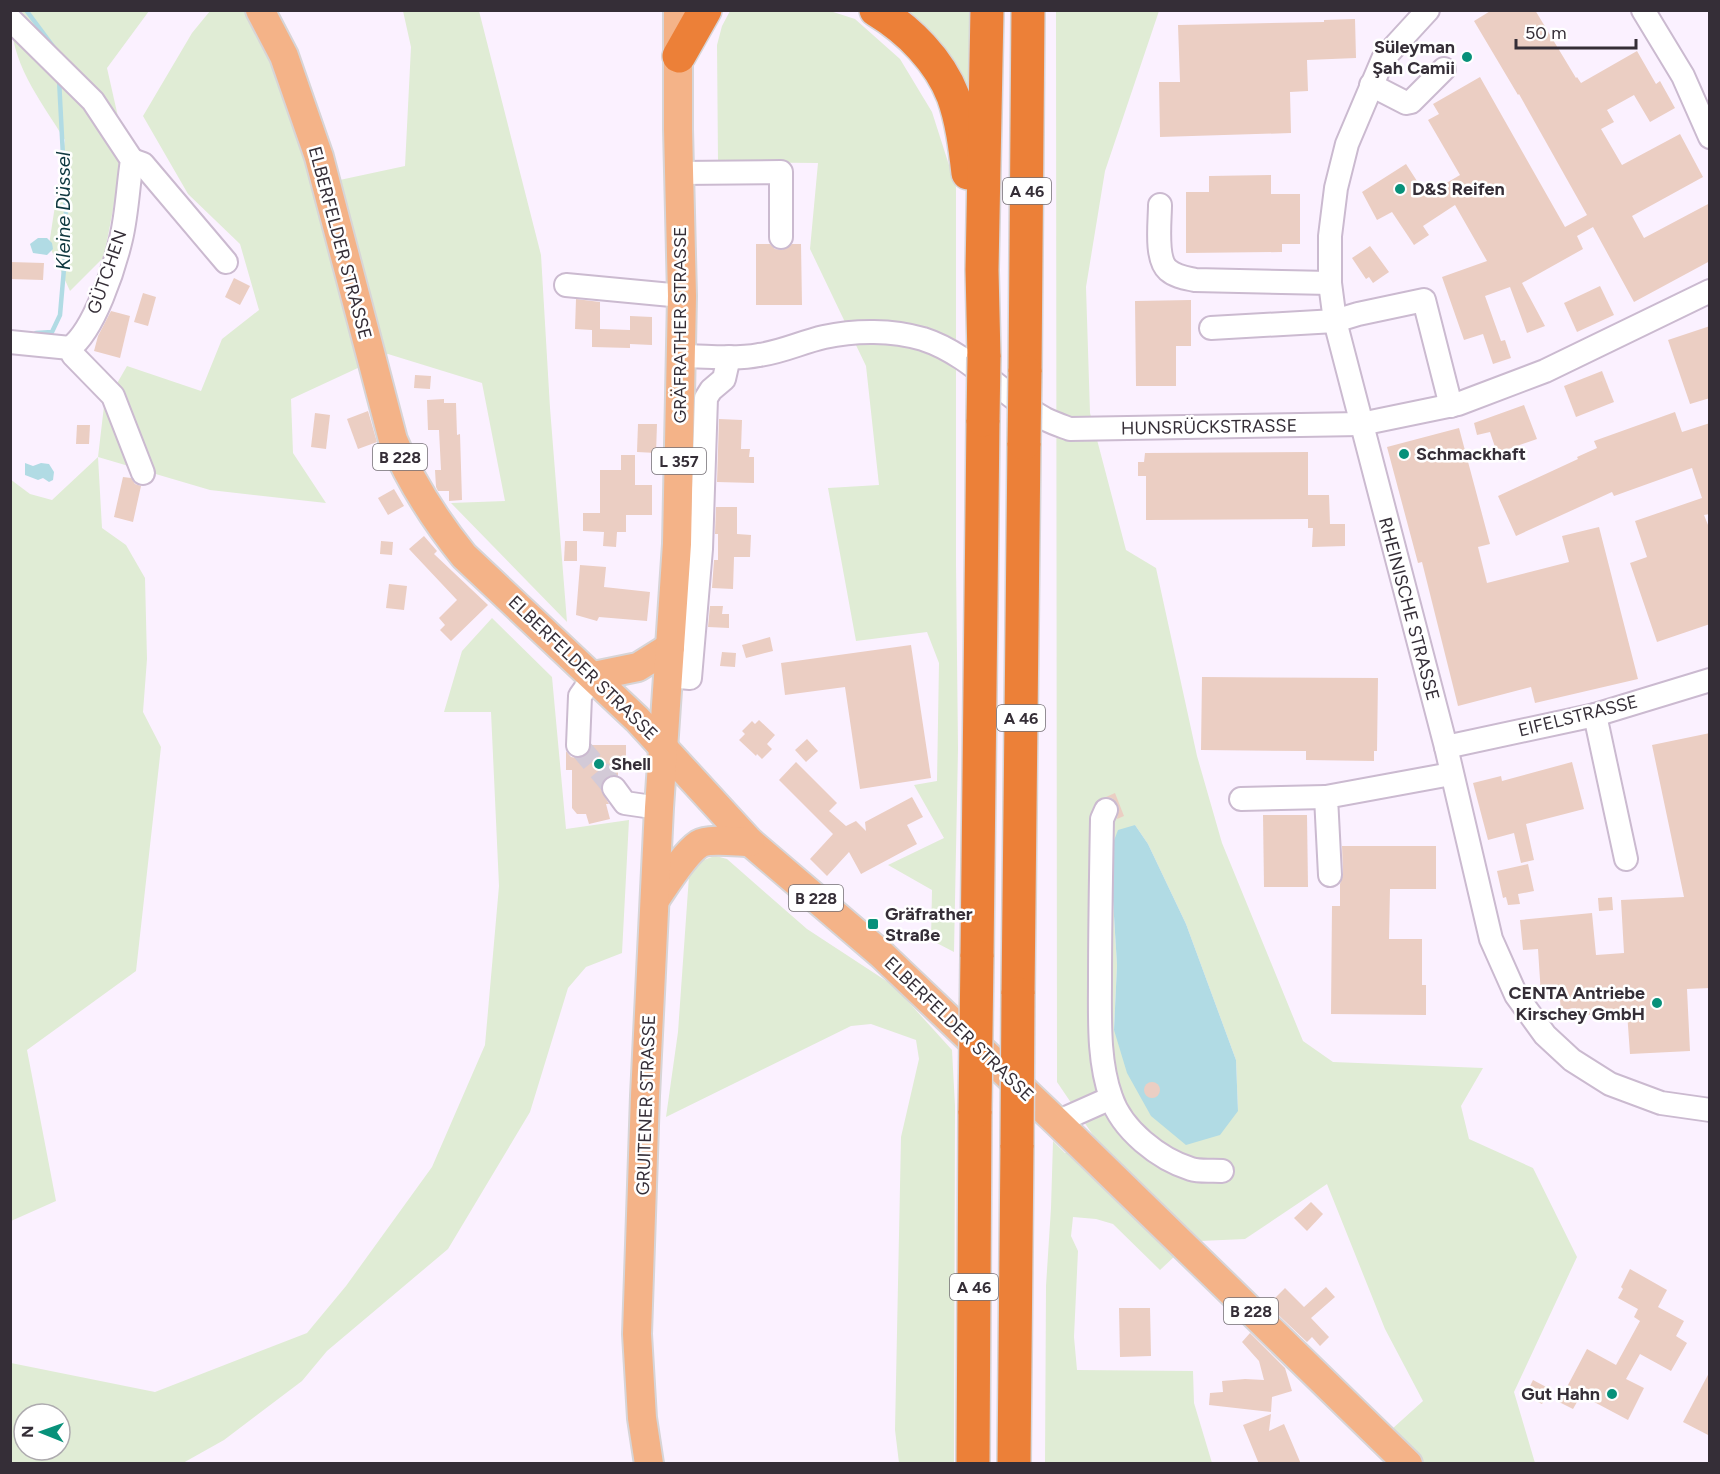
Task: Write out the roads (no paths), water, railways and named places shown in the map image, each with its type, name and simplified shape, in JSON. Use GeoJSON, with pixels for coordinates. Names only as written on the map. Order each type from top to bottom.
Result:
{"type":"FeatureCollection","features":[{"type":"Feature","properties":{"kind":"highway"},"geometry":{"type":"LineString","coordinates":[[678,56],[705,10]]}},
{"type":"Feature","properties":{"kind":"highway"},"geometry":{"type":"LineString","coordinates":[[876,10],[907,30],[931,57],[952,94],[962,132],[982,270]]}},
{"type":"Feature","properties":{"kind":"highway","name":"A 46"},"geometry":{"type":"LineString","coordinates":[[973,1464],[984,357],[982,270],[987,10]]}},
{"type":"Feature","properties":{"kind":"highway","name":"A 46"},"geometry":{"type":"LineString","coordinates":[[1014,1464],[1028,10]]}},
{"type":"Feature","properties":{"kind":"main road","name":"ELBERFELDER STRASSE"},"geometry":{"type":"LineString","coordinates":[[260,10],[284,56],[319,157],[381,403],[393,440],[406,470],[428,508],[464,556],[594,676],[664,745],[750,842],[881,954],[1408,1464]]}},
{"type":"Feature","properties":{"kind":"main road","name":"GRÄFRATHER STRASSE"},"geometry":{"type":"LineString","coordinates":[[664,745],[680,677],[670,647],[677,544],[682,356],[678,10]]}},
{"type":"Feature","properties":{"kind":"main road"},"geometry":{"type":"LineString","coordinates":[[594,676],[638,667],[670,647]]}},
{"type":"Feature","properties":{"kind":"main road","name":"GRUITENER STRASSE"},"geometry":{"type":"LineString","coordinates":[[649,1464],[642,1418],[637,1334],[645,1096],[664,745]]}},
{"type":"Feature","properties":{"kind":"main road"},"geometry":{"type":"LineString","coordinates":[[655,900],[679,865],[699,843],[709,841],[750,842]]}},
{"type":"Feature","properties":{"kind":"street","name":"RHEINISCHE STRASSE"},"geometry":{"type":"LineString","coordinates":[[1428,10],[1383,59],[1347,144],[1336,188],[1330,236],[1330,283],[1335,321],[1446,747],[1491,939],[1516,995],[1545,1035],[1572,1060],[1610,1084],[1661,1103],[1710,1110]]}},
{"type":"Feature","properties":{"kind":"street"},"geometry":{"type":"LineString","coordinates":[[1643,10],[1683,76],[1710,137]]}},
{"type":"Feature","properties":{"kind":"street"},"geometry":{"type":"LineString","coordinates":[[10,19],[93,101],[132,160],[143,164],[226,262]]}},
{"type":"Feature","properties":{"kind":"street"},"geometry":{"type":"LineString","coordinates":[[1371,86],[1406,104],[1411,102],[1444,69]]}},
{"type":"Feature","properties":{"kind":"street","name":"GÜTCHEN"},"geometry":{"type":"LineString","coordinates":[[70,348],[78,342],[98,309],[121,239],[132,160]]}},
{"type":"Feature","properties":{"kind":"street"},"geometry":{"type":"LineString","coordinates":[[680,173],[781,172],[781,237]]}},
{"type":"Feature","properties":{"kind":"street"},"geometry":{"type":"LineString","coordinates":[[1160,205],[1160,253],[1167,270],[1181,278],[1330,283]]}},
{"type":"Feature","properties":{"kind":"street"},"geometry":{"type":"LineString","coordinates":[[566,285],[682,296]]}},
{"type":"Feature","properties":{"kind":"street","name":"HUNSRÜCKSTRASSE"},"geometry":{"type":"LineString","coordinates":[[682,356],[755,356],[783,351],[824,337],[891,332],[925,339],[954,353],[1044,419],[1070,429],[1361,424],[1451,405],[1545,371],[1710,291]]}},
{"type":"Feature","properties":{"kind":"street"},"geometry":{"type":"LineString","coordinates":[[1211,328],[1335,321],[1424,300],[1451,405]]}},
{"type":"Feature","properties":{"kind":"street"},"geometry":{"type":"LineString","coordinates":[[10,342],[70,348],[73,355],[114,396],[143,473]]}},
{"type":"Feature","properties":{"kind":"street","name":"GRÄFRATHER STRASSE"},"geometry":{"type":"LineString","coordinates":[[680,677],[701,549],[706,398],[711,390],[724,379],[720,357]]}},
{"type":"Feature","properties":{"kind":"street"},"geometry":{"type":"LineString","coordinates":[[578,746],[580,696],[594,676]]}},
{"type":"Feature","properties":{"kind":"street","name":"EIFELSTRASSE"},"geometry":{"type":"LineString","coordinates":[[1446,747],[1596,715],[1710,680]]}},
{"type":"Feature","properties":{"kind":"street"},"geometry":{"type":"LineString","coordinates":[[1596,715],[1626,859]]}},
{"type":"Feature","properties":{"kind":"street"},"geometry":{"type":"LineString","coordinates":[[1241,799],[1326,797],[1451,774]]}},
{"type":"Feature","properties":{"kind":"street"},"geometry":{"type":"LineString","coordinates":[[614,789],[625,802],[659,808]]}},
{"type":"Feature","properties":{"kind":"street"},"geometry":{"type":"LineString","coordinates":[[1326,797],[1330,875]]}},
{"type":"Feature","properties":{"kind":"street"},"geometry":{"type":"LineString","coordinates":[[1106,810],[1102,819],[1100,1026],[1104,1066],[1111,1098],[1126,1123],[1146,1143],[1174,1163],[1193,1170],[1222,1171]]}},
{"type":"Feature","properties":{"kind":"street"},"geometry":{"type":"LineString","coordinates":[[1057,1122],[1111,1098]]}},
{"type":"Feature","properties":{"kind":"water"},"geometry":{"type":"Polygon","coordinates":[[[38,238],[47,238],[52,243],[53,249],[47,255],[33,253],[30,244],[38,238]]]}},
{"type":"Feature","properties":{"kind":"water"},"geometry":{"type":"Polygon","coordinates":[[[25,463],[33,466],[41,463],[49,464],[54,472],[53,480],[49,482],[43,478],[38,480],[25,475],[25,463]]]}},
{"type":"Feature","properties":{"kind":"water"},"geometry":{"type":"Polygon","coordinates":[[[1135,825],[1148,844],[1186,924],[1236,1060],[1238,1111],[1220,1135],[1186,1145],[1151,1116],[1127,1073],[1114,1030],[1117,965],[1110,851],[1118,830],[1135,825]]]}},
{"type":"Feature","properties":{"kind":"waterway","name":"Kleine Düssel"},"geometry":{"type":"LineString","coordinates":[[26,10],[55,49]]}},
{"type":"Feature","properties":{"kind":"waterway","name":"Kleine Düssel"},"geometry":{"type":"LineString","coordinates":[[36,333],[52,332],[60,315],[67,234],[59,79]]}},
{"type":"Feature","properties":{"kind":"tunnel"},"geometry":{"type":"LineString","coordinates":[[578,745],[614,788]]}},
{"type":"Feature","properties":{"kind":"place","name":"Süleyman Şah Camii"},"geometry":{"type":"Point","coordinates":[1467,57]}},
{"type":"Feature","properties":{"kind":"place","name":"D&S Reifen"},"geometry":{"type":"Point","coordinates":[1400,189]}},
{"type":"Feature","properties":{"kind":"place","name":"Schmackhaft"},"geometry":{"type":"Point","coordinates":[1404,454]}},
{"type":"Feature","properties":{"kind":"place","name":"Shell"},"geometry":{"type":"Point","coordinates":[599,764]}},
{"type":"Feature","properties":{"kind":"place","name":"Gräfrather Straße"},"geometry":{"type":"Point","coordinates":[873,924]}},
{"type":"Feature","properties":{"kind":"place","name":"CENTA Antriebe Kirschey GmbH"},"geometry":{"type":"Point","coordinates":[1657,1003]}},
{"type":"Feature","properties":{"kind":"place","name":"Gut Hahn"},"geometry":{"type":"Point","coordinates":[1612,1394]}}]}
